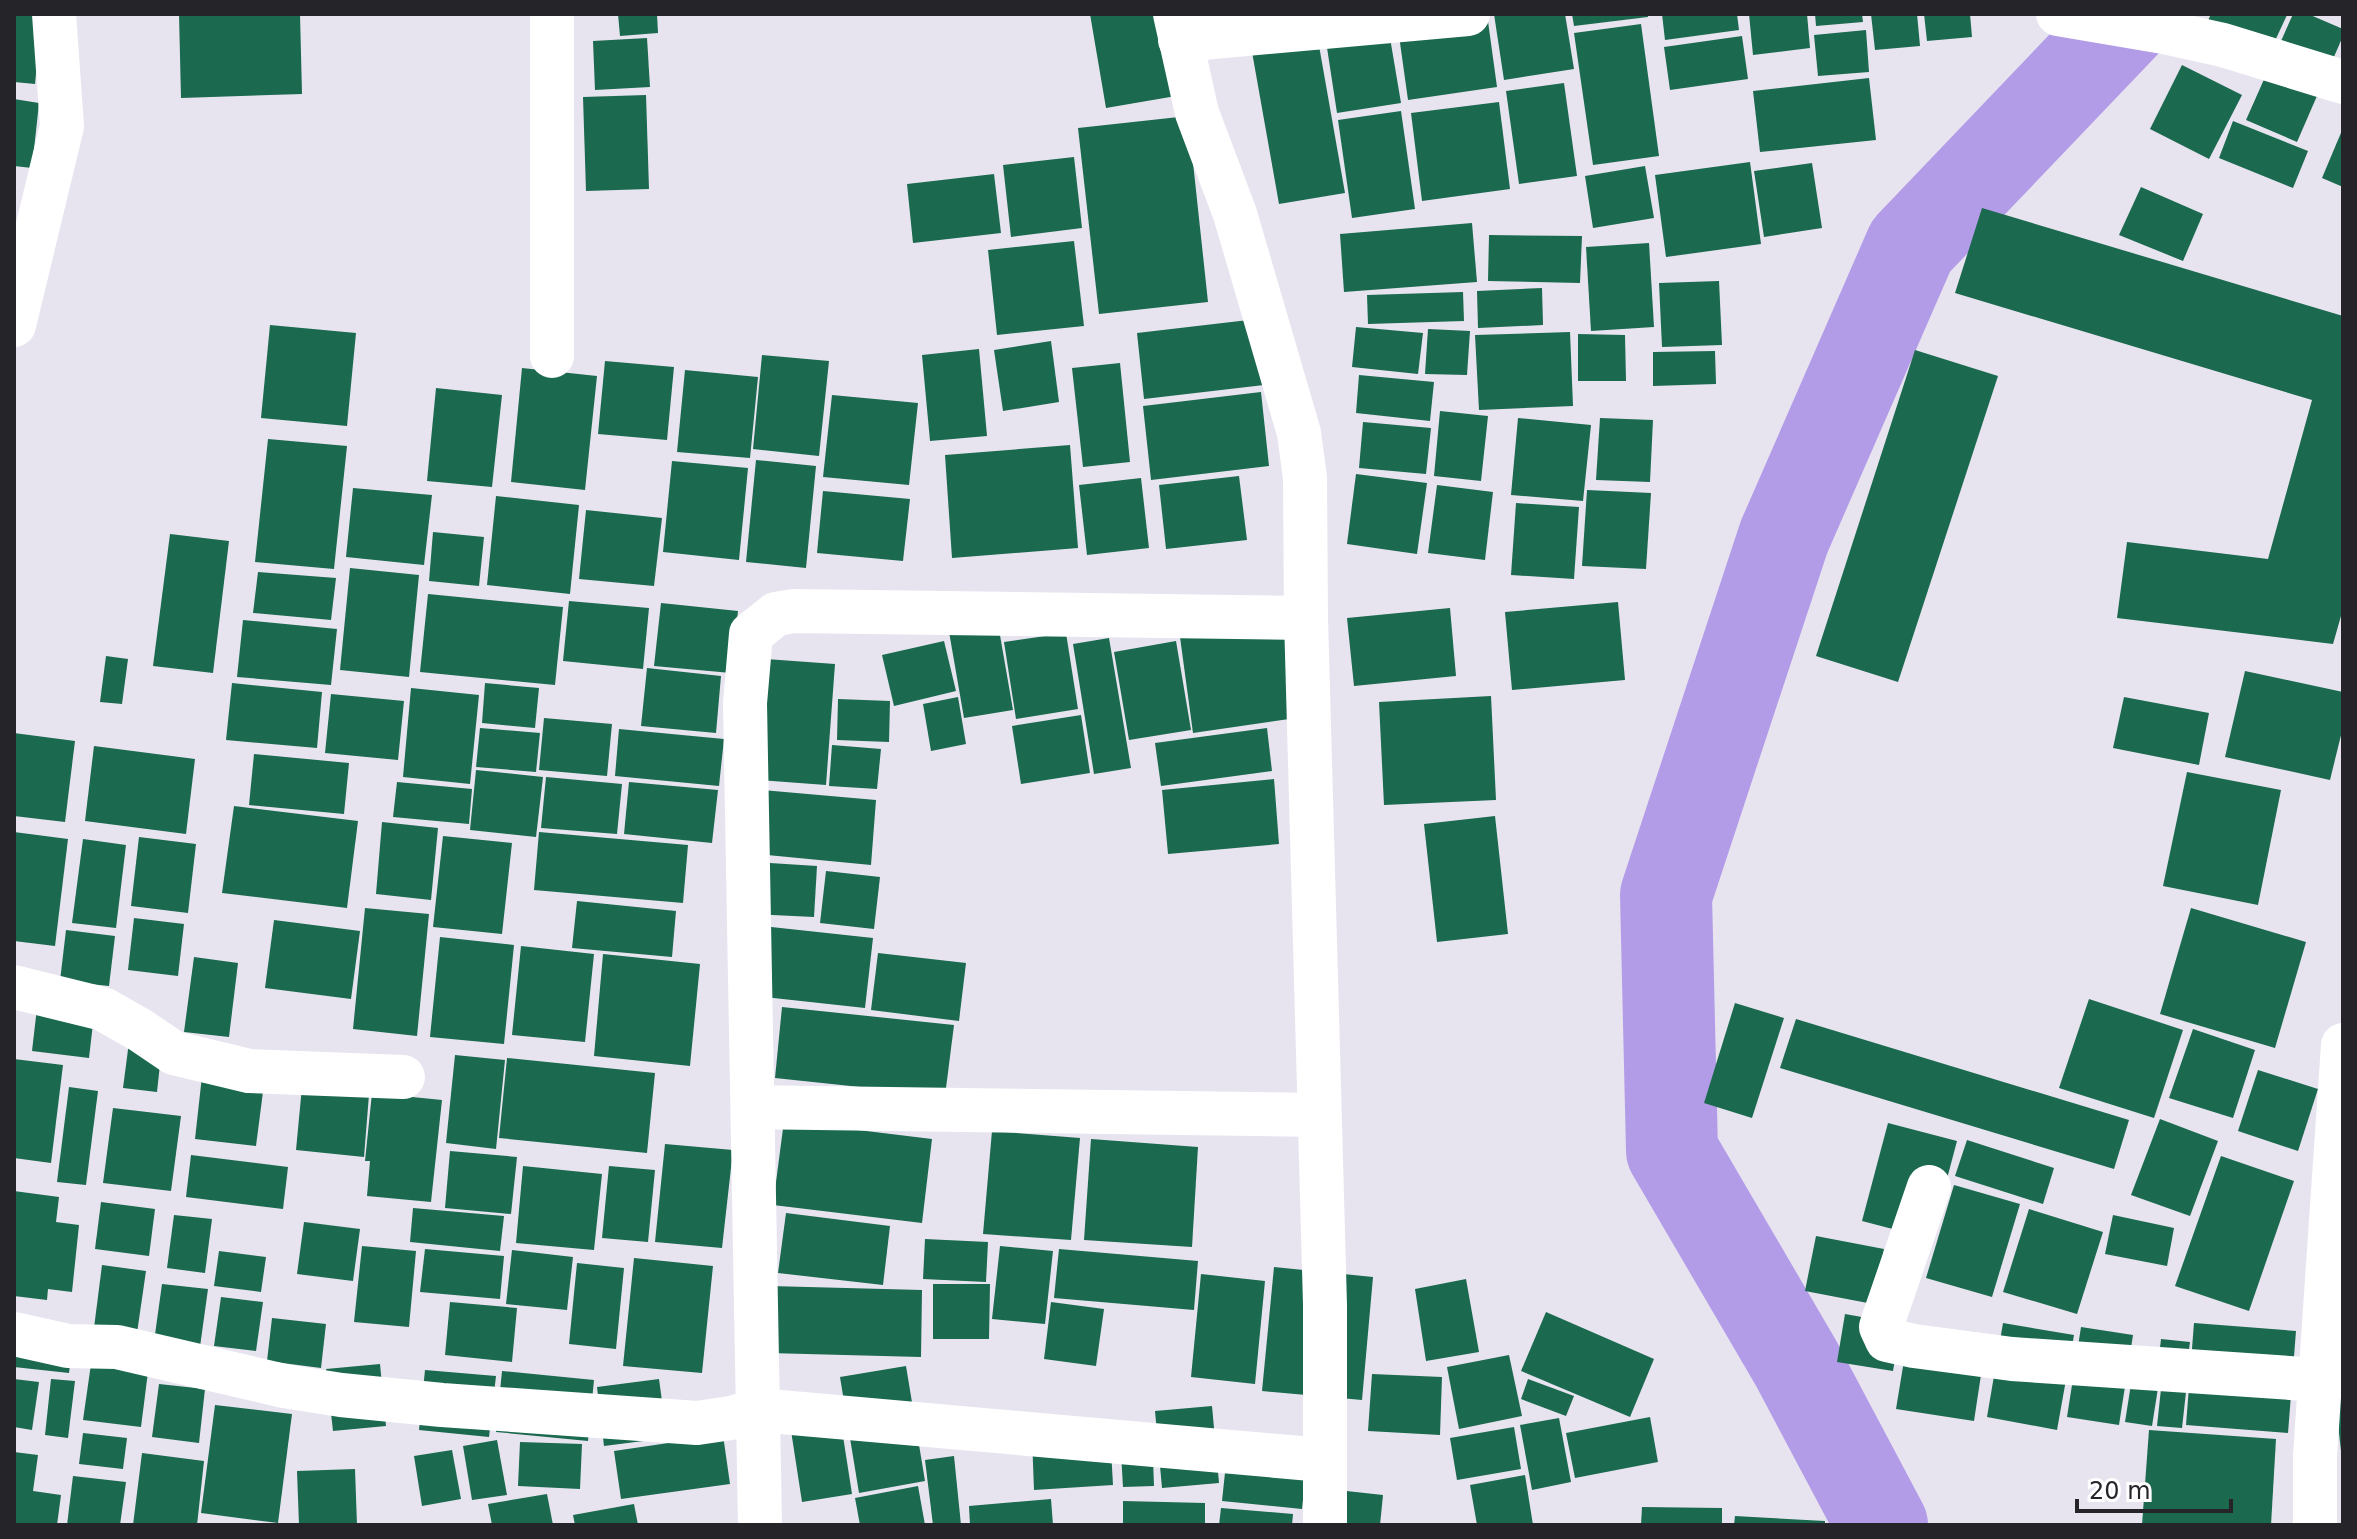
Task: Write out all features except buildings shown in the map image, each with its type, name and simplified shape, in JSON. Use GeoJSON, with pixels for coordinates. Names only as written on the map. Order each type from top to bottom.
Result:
{"type":"FeatureCollection","features":[{"type":"Feature","properties":{"kind":"street"},"geometry":{"type":"LineString","coordinates":[[14,325],[62,126],[54,14]]}},
{"type":"Feature","properties":{"kind":"street"},"geometry":{"type":"LineString","coordinates":[[552,14],[552,356]]}},
{"type":"Feature","properties":{"kind":"street"},"geometry":{"type":"LineString","coordinates":[[1325,1525],[1325,1305],[1305,478],[1299,433],[1235,214],[1197,113],[1178,27],[1468,14]]}},
{"type":"Feature","properties":{"kind":"street"},"geometry":{"type":"LineString","coordinates":[[2058,14],[2223,45],[2343,82]]}},
{"type":"Feature","properties":{"kind":"street"},"geometry":{"type":"LineString","coordinates":[[760,1525],[745,703],[751,634],[776,614],[794,611],[1306,618]]}},
{"type":"Feature","properties":{"kind":"street"},"geometry":{"type":"LineString","coordinates":[[14,987],[103,1009],[174,1053],[249,1071],[403,1077]]}},
{"type":"Feature","properties":{"kind":"street"},"geometry":{"type":"LineString","coordinates":[[2315,1525],[2315,1456],[2343,1045]]}},
{"type":"Feature","properties":{"kind":"street"},"geometry":{"type":"LineString","coordinates":[[753,1107],[1319,1115]]}},
{"type":"Feature","properties":{"kind":"street"},"geometry":{"type":"LineString","coordinates":[[1929,1187],[1881,1327],[1887,1340],[2012,1359],[2320,1380]]}},
{"type":"Feature","properties":{"kind":"street"},"geometry":{"type":"LineString","coordinates":[[14,1334],[68,1346],[117,1347],[284,1386],[341,1395],[678,1423],[731,1418],[758,1410],[1323,1460]]}},
{"type":"Feature","properties":{"kind":"waterway"},"geometry":{"type":"LineString","coordinates":[[1882,1525],[1796,1363],[1672,1151],[1666,895],[1784,537],[1911,246],[2128,19],[2129,14]]}}]}
